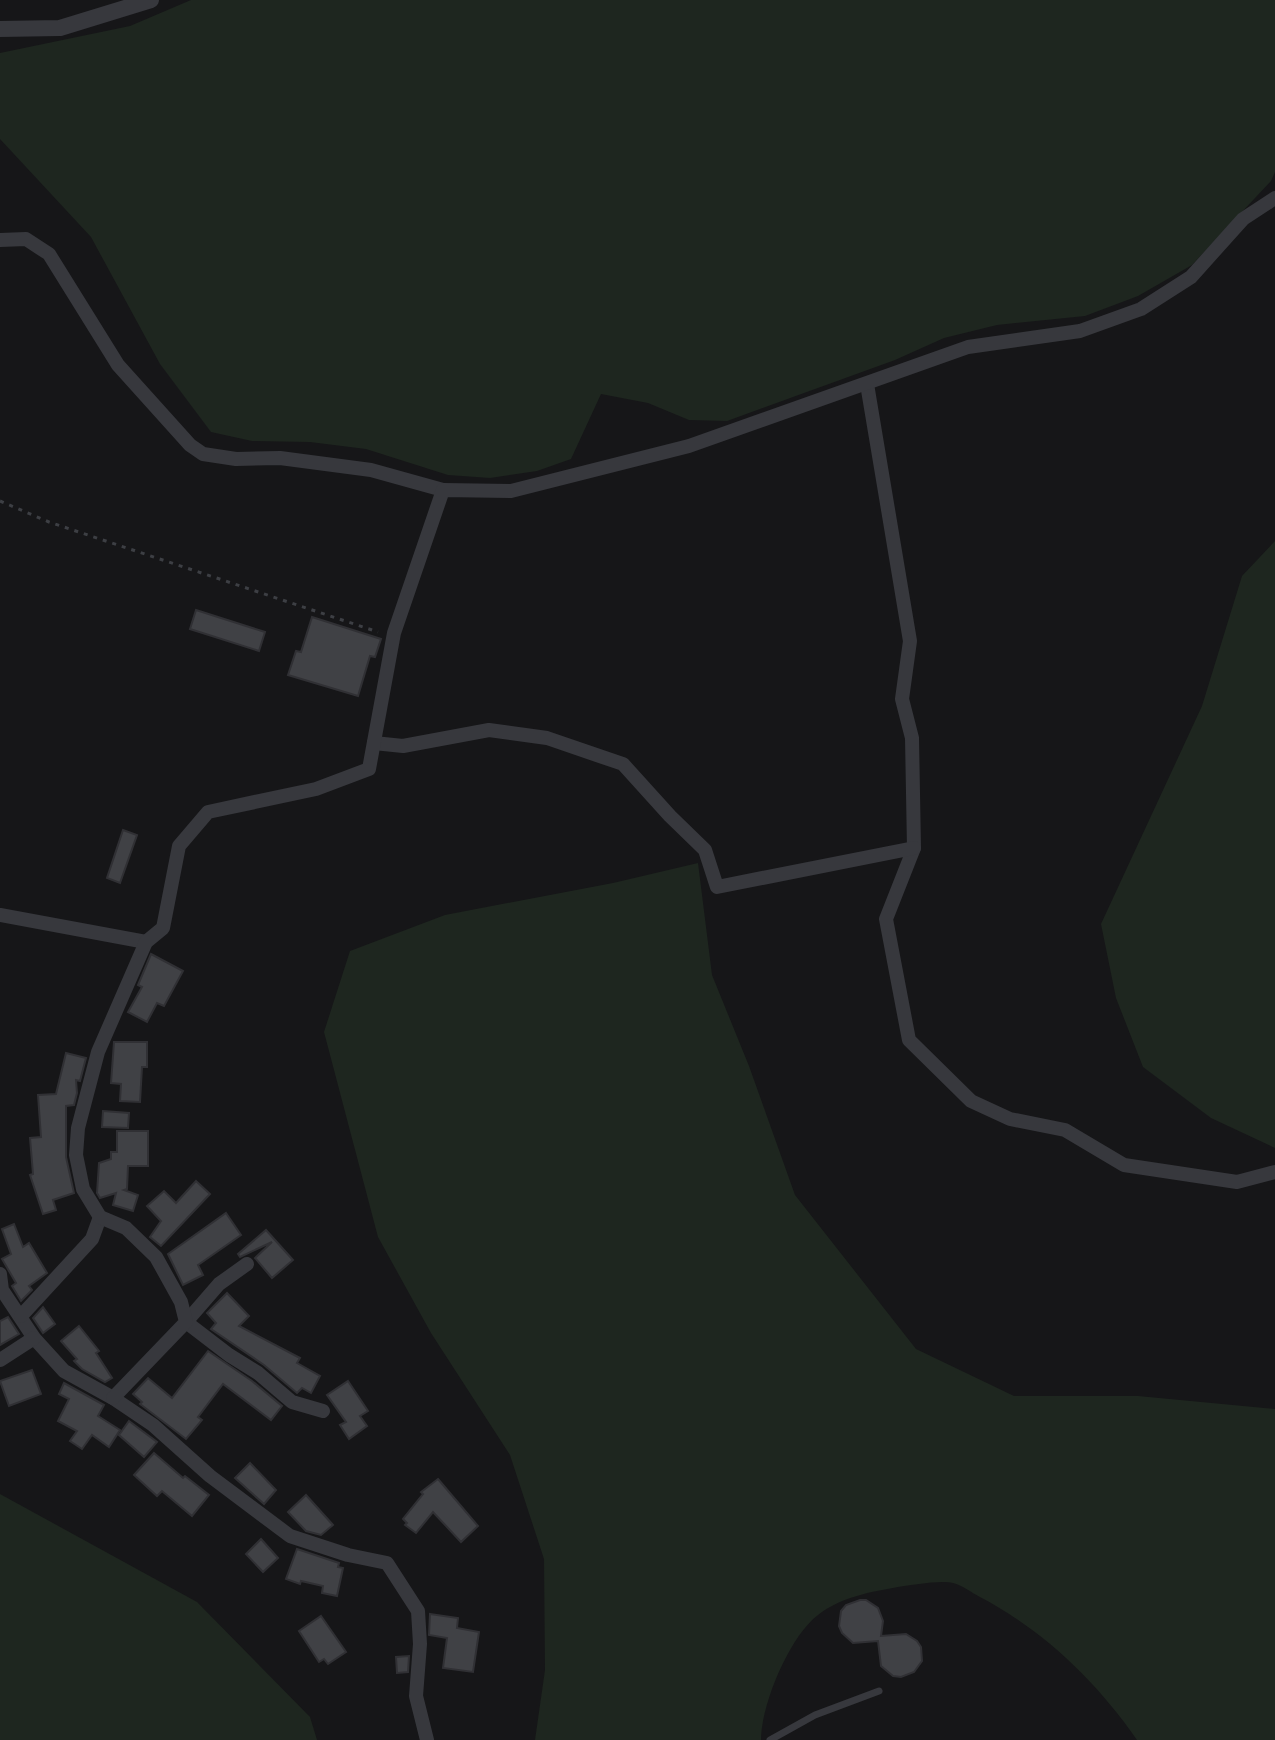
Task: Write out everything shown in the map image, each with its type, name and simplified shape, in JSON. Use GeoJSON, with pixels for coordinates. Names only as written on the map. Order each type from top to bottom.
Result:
{"type":"FeatureCollection","features":[{"type":"Feature","properties":{"kind":"street"},"geometry":{"type":"LineString","coordinates":[[0,29],[60,28],[151,0]]}},
{"type":"Feature","properties":{"kind":"street"},"geometry":{"type":"LineString","coordinates":[[0,240],[26,239],[49,254],[118,365],[190,445],[203,454],[236,459],[280,458],[371,470],[443,490],[511,491],[689,446],[968,347],[1080,331],[1141,309],[1191,277],[1243,219],[1275,198]]}},
{"type":"Feature","properties":{"kind":"street"},"geometry":{"type":"LineString","coordinates":[[867,384],[910,641],[902,699],[912,738],[914,848],[886,919],[909,1040],[971,1101],[1010,1119],[1065,1130],[1124,1165],[1237,1182],[1275,1172]]}},
{"type":"Feature","properties":{"kind":"street"},"geometry":{"type":"LineString","coordinates":[[323,1411],[292,1402],[258,1373],[186,1322],[181,1302],[156,1257],[126,1228],[100,1217],[83,1189],[76,1155],[78,1128],[98,1052],[146,942],[163,928],[179,846],[208,812],[316,789],[369,769],[393,637],[443,490]]}},
{"type":"Feature","properties":{"kind":"street"},"geometry":{"type":"LineString","coordinates":[[374,743],[403,746],[489,730],[547,738],[623,764],[705,850],[717,887],[914,848]]}},
{"type":"Feature","properties":{"kind":"street"},"geometry":{"type":"LineString","coordinates":[[0,915],[146,942]]}},
{"type":"Feature","properties":{"kind":"street"},"geometry":{"type":"LineString","coordinates":[[21,1316],[92,1239],[100,1217]]}},
{"type":"Feature","properties":{"kind":"street"},"geometry":{"type":"LineString","coordinates":[[113,1398],[219,1284],[247,1264]]}},
{"type":"Feature","properties":{"kind":"street"},"geometry":{"type":"LineString","coordinates":[[0,1274],[2,1290],[34,1338],[64,1371],[153,1425],[210,1476],[290,1536],[348,1555],[387,1563],[418,1611],[420,1644],[416,1696],[427,1740]]}},
{"type":"Feature","properties":{"kind":"street"},"geometry":{"type":"LineString","coordinates":[[0,1360],[34,1338]]}},
{"type":"Feature","properties":{"kind":"lane"},"geometry":{"type":"LineString","coordinates":[[770,1740],[815,1715],[879,1691]]}},
{"type":"Feature","properties":{"kind":"path"},"geometry":{"type":"LineString","coordinates":[[0,501],[49,522],[393,637]]}},
{"type":"Feature","properties":{"kind":"shaded area"},"geometry":{"type":"Polygon","coordinates":[[[191,0],[1275,0],[1275,172],[1271,181],[1192,265],[1138,296],[1085,316],[997,325],[944,338],[895,360],[727,421],[689,420],[648,403],[601,394],[571,459],[537,471],[490,478],[448,475],[366,449],[310,442],[252,441],[211,432],[160,364],[91,237],[0,139],[0,53],[130,26],[191,0]]]}},
{"type":"Feature","properties":{"kind":"shaded area"},"geometry":{"type":"Polygon","coordinates":[[[1275,541],[1275,1148],[1211,1118],[1143,1067],[1116,998],[1101,924],[1202,706],[1242,576],[1275,541]]]}},
{"type":"Feature","properties":{"kind":"shaded area"},"geometry":{"type":"Polygon","coordinates":[[[698,863],[712,975],[749,1066],[795,1195],[916,1349],[1014,1396],[1138,1396],[1275,1409],[1275,1740],[1137,1740],[1086,1678],[1026,1625],[963,1587],[941,1582],[866,1593],[836,1604],[818,1615],[807,1625],[787,1655],[771,1691],[761,1740],[535,1740],[545,1670],[544,1559],[510,1455],[431,1333],[378,1237],[324,1032],[350,951],[445,915],[613,883],[698,863]]]}},
{"type":"Feature","properties":{"kind":"shaded area"},"geometry":{"type":"Polygon","coordinates":[[[0,1494],[197,1602],[310,1717],[317,1740],[0,1740],[0,1494]]]}},
{"type":"Feature","properties":{"kind":"building"},"geometry":{"type":"Polygon","coordinates":[[[196,610],[265,632],[259,651],[190,629],[196,610]]]}},
{"type":"Feature","properties":{"kind":"building"},"geometry":{"type":"Polygon","coordinates":[[[312,617],[381,639],[375,657],[370,656],[358,696],[288,675],[296,651],[301,652],[312,617]]]}},
{"type":"Feature","properties":{"kind":"building"},"geometry":{"type":"Polygon","coordinates":[[[123,830],[137,835],[120,883],[107,878],[123,830]]]}},
{"type":"Feature","properties":{"kind":"building"},"geometry":{"type":"Polygon","coordinates":[[[151,954],[183,971],[164,1006],[157,1003],[147,1022],[128,1012],[142,987],[138,985],[151,954]]]}},
{"type":"Feature","properties":{"kind":"building"},"geometry":{"type":"Polygon","coordinates":[[[114,1042],[147,1042],[147,1067],[142,1067],[140,1102],[120,1101],[121,1084],[111,1083],[114,1042]]]}},
{"type":"Feature","properties":{"kind":"building"},"geometry":{"type":"Polygon","coordinates":[[[66,1053],[86,1058],[80,1081],[76,1080],[74,1105],[66,1106],[66,1157],[74,1193],[53,1200],[56,1210],[43,1214],[30,1175],[33,1174],[30,1138],[41,1137],[38,1095],[56,1094],[66,1053]]]}},
{"type":"Feature","properties":{"kind":"building"},"geometry":{"type":"Polygon","coordinates":[[[103,1111],[129,1113],[128,1128],[102,1127],[103,1111]]]}},
{"type":"Feature","properties":{"kind":"building"},"geometry":{"type":"Polygon","coordinates":[[[117,1131],[148,1131],[148,1166],[128,1166],[127,1189],[124,1190],[138,1195],[133,1211],[113,1205],[116,1193],[100,1198],[97,1193],[99,1163],[111,1159],[111,1152],[117,1152],[117,1131]]]}},
{"type":"Feature","properties":{"kind":"building"},"geometry":{"type":"Polygon","coordinates":[[[196,1181],[210,1194],[161,1246],[150,1237],[161,1221],[147,1206],[164,1191],[176,1203],[196,1181]]]}},
{"type":"Feature","properties":{"kind":"building"},"geometry":{"type":"Polygon","coordinates":[[[226,1213],[241,1235],[198,1265],[203,1275],[183,1285],[168,1254],[226,1213]]]}},
{"type":"Feature","properties":{"kind":"building"},"geometry":{"type":"Polygon","coordinates":[[[14,1224],[23,1247],[29,1243],[47,1273],[29,1286],[32,1290],[21,1301],[12,1286],[16,1283],[2,1259],[11,1254],[2,1229],[14,1224]]]}},
{"type":"Feature","properties":{"kind":"building"},"geometry":{"type":"Polygon","coordinates":[[[266,1230],[293,1260],[272,1278],[255,1258],[272,1242],[240,1257],[238,1254],[266,1230]]]}},
{"type":"Feature","properties":{"kind":"building"},"geometry":{"type":"Polygon","coordinates":[[[227,1293],[249,1316],[239,1326],[300,1358],[297,1363],[320,1376],[311,1393],[302,1388],[297,1393],[264,1365],[211,1329],[216,1323],[207,1313],[227,1293]]]}},
{"type":"Feature","properties":{"kind":"building"},"geometry":{"type":"Polygon","coordinates":[[[43,1307],[55,1324],[43,1333],[33,1318],[43,1307]]]}},
{"type":"Feature","properties":{"kind":"building"},"geometry":{"type":"Polygon","coordinates":[[[8,1317],[19,1334],[0,1345],[0,1321],[8,1317]]]}},
{"type":"Feature","properties":{"kind":"building"},"geometry":{"type":"Polygon","coordinates":[[[79,1326],[99,1351],[96,1353],[112,1378],[105,1382],[82,1369],[61,1341],[79,1326]]]}},
{"type":"Feature","properties":{"kind":"building"},"geometry":{"type":"Polygon","coordinates":[[[208,1351],[282,1406],[271,1420],[223,1384],[198,1417],[202,1420],[186,1439],[140,1404],[142,1402],[133,1394],[148,1378],[172,1398],[208,1351]]]}},
{"type":"Feature","properties":{"kind":"building"},"geometry":{"type":"Polygon","coordinates":[[[32,1370],[41,1394],[9,1406],[0,1381],[32,1370]]]}},
{"type":"Feature","properties":{"kind":"building"},"geometry":{"type":"Polygon","coordinates":[[[348,1381],[368,1411],[360,1416],[367,1426],[349,1439],[340,1425],[346,1422],[327,1395],[348,1381]]]}},
{"type":"Feature","properties":{"kind":"building"},"geometry":{"type":"Polygon","coordinates":[[[64,1383],[104,1405],[98,1416],[120,1430],[109,1447],[92,1435],[82,1449],[70,1441],[77,1431],[58,1421],[69,1399],[59,1394],[64,1383]]]}},
{"type":"Feature","properties":{"kind":"building"},"geometry":{"type":"Polygon","coordinates":[[[129,1421],[157,1442],[144,1457],[119,1435],[129,1421]]]}},
{"type":"Feature","properties":{"kind":"building"},"geometry":{"type":"Polygon","coordinates":[[[154,1453],[209,1495],[192,1516],[162,1491],[157,1496],[134,1475],[154,1453]]]}},
{"type":"Feature","properties":{"kind":"building"},"geometry":{"type":"Polygon","coordinates":[[[250,1463],[276,1490],[264,1504],[235,1478],[250,1463]]]}},
{"type":"Feature","properties":{"kind":"building"},"geometry":{"type":"Polygon","coordinates":[[[438,1479],[478,1526],[461,1542],[433,1512],[416,1533],[405,1525],[407,1523],[403,1519],[423,1494],[421,1492],[438,1479]]]}},
{"type":"Feature","properties":{"kind":"building"},"geometry":{"type":"Polygon","coordinates":[[[306,1495],[333,1525],[321,1535],[306,1531],[288,1512],[306,1495]]]}},
{"type":"Feature","properties":{"kind":"building"},"geometry":{"type":"Polygon","coordinates":[[[261,1539],[278,1558],[263,1572],[246,1554],[261,1539]]]}},
{"type":"Feature","properties":{"kind":"building"},"geometry":{"type":"Polygon","coordinates":[[[297,1549],[339,1563],[338,1567],[343,1568],[337,1596],[322,1593],[323,1586],[286,1579],[297,1549]]]}},
{"type":"Feature","properties":{"kind":"building"},"geometry":{"type":"Polygon","coordinates":[[[866,1600],[878,1608],[883,1621],[881,1636],[906,1634],[917,1641],[921,1647],[922,1661],[914,1672],[901,1677],[893,1676],[881,1666],[878,1641],[853,1643],[842,1633],[839,1626],[841,1611],[846,1605],[866,1600]]]}},
{"type":"Feature","properties":{"kind":"building"},"geometry":{"type":"Polygon","coordinates":[[[430,1614],[458,1618],[457,1628],[479,1632],[473,1672],[443,1668],[447,1638],[429,1635],[430,1614]]]}},
{"type":"Feature","properties":{"kind":"building"},"geometry":{"type":"Polygon","coordinates":[[[321,1616],[346,1652],[328,1664],[324,1659],[319,1662],[299,1631],[321,1616]]]}},
{"type":"Feature","properties":{"kind":"building"},"geometry":{"type":"Polygon","coordinates":[[[409,1656],[408,1672],[397,1673],[396,1657],[409,1656]]]}}]}
